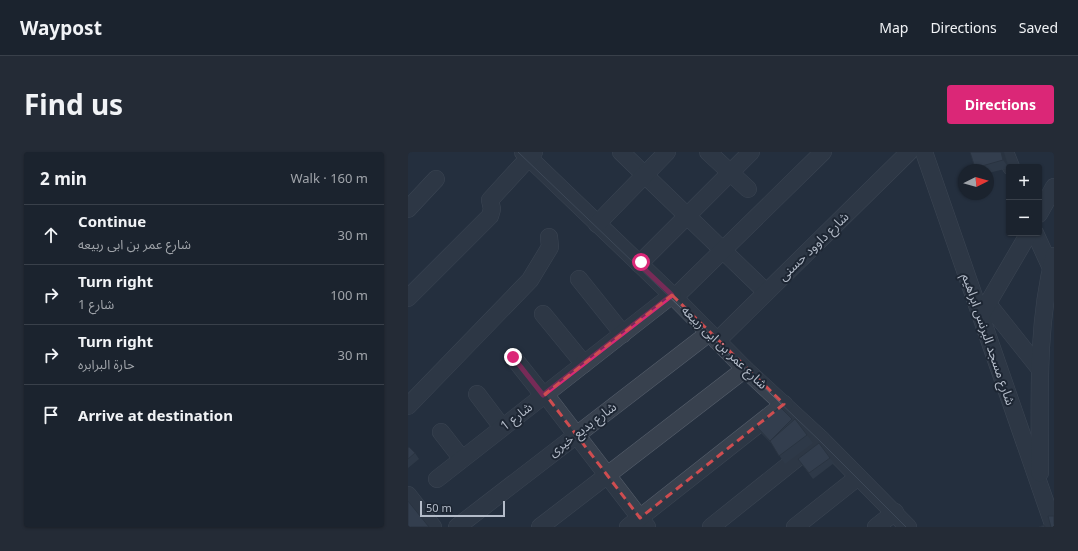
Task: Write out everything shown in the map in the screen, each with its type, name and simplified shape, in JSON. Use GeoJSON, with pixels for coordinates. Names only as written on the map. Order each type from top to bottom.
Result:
{"type":"FeatureCollection","features":[{"type":"Feature","properties":{"kind":"street"},"geometry":{"type":"LineString","coordinates":[[621,152],[766,292]]}},
{"type":"Feature","properties":{"kind":"street"},"geometry":{"type":"LineString","coordinates":[[597,224],[667,152]]}},
{"type":"Feature","properties":{"kind":"street"},"geometry":{"type":"LineString","coordinates":[[708,152],[748,189]]}},
{"type":"Feature","properties":{"kind":"street"},"geometry":{"type":"LineString","coordinates":[[639,264],[751,152]]}},
{"type":"Feature","properties":{"kind":"street","name":"شارع 1"},"geometry":{"type":"LineString","coordinates":[[436,479],[544,394],[673,297],[724,251],[823,152]]}},
{"type":"Feature","properties":{"kind":"street","name":"شارع داوود حسنى"},"geometry":{"type":"LineString","coordinates":[[713,337],[766,292],[909,152]]}},
{"type":"Feature","properties":{"kind":"street","name":"شارع مسجد البرنس ابراهيم"},"geometry":{"type":"LineString","coordinates":[[924,152],[984,309],[1040,488],[1054,527]]}},
{"type":"Feature","properties":{"kind":"street"},"geometry":{"type":"LineString","coordinates":[[1005,152],[1009,164]]}},
{"type":"Feature","properties":{"kind":"street"},"geometry":{"type":"LineString","coordinates":[[408,298],[490,216],[492,209],[490,200],[528,156]]}},
{"type":"Feature","properties":{"kind":"street","name":"شارع عمر بن ابى ربيعه"},"geometry":{"type":"LineString","coordinates":[[528,156],[745,369],[821,439],[908,527]]}},
{"type":"Feature","properties":{"kind":"street"},"geometry":{"type":"LineString","coordinates":[[408,209],[436,179]]}},
{"type":"Feature","properties":{"kind":"street"},"geometry":{"type":"LineString","coordinates":[[1042,209],[1054,187]]}},
{"type":"Feature","properties":{"kind":"street"},"geometry":{"type":"LineString","coordinates":[[1027,236],[984,309],[1044,374]]}},
{"type":"Feature","properties":{"kind":"street"},"geometry":{"type":"LineString","coordinates":[[1037,236],[1052,262],[1044,374],[1040,488]]}},
{"type":"Feature","properties":{"kind":"street"},"geometry":{"type":"LineString","coordinates":[[408,406],[530,280],[550,247],[549,237]]}},
{"type":"Feature","properties":{"kind":"street"},"geometry":{"type":"LineString","coordinates":[[579,279],[623,334]]}},
{"type":"Feature","properties":{"kind":"street"},"geometry":{"type":"LineString","coordinates":[[543,314],[584,364]]}},
{"type":"Feature","properties":{"kind":"street","name":"شارع بديع خيرى"},"geometry":{"type":"LineString","coordinates":[[457,527],[576,434],[713,337]]}},
{"type":"Feature","properties":{"kind":"street"},"geometry":{"type":"LineString","coordinates":[[513,357],[608,476],[638,524],[784,404]]}},
{"type":"Feature","properties":{"kind":"street"},"geometry":{"type":"LineString","coordinates":[[540,527],[745,369]]}},
{"type":"Feature","properties":{"kind":"street"},"geometry":{"type":"LineString","coordinates":[[477,394],[502,427]]}},
{"type":"Feature","properties":{"kind":"street"},"geometry":{"type":"LineString","coordinates":[[441,432],[462,459]]}},
{"type":"Feature","properties":{"kind":"street"},"geometry":{"type":"LineString","coordinates":[[711,527],[821,439]]}},
{"type":"Feature","properties":{"kind":"street"},"geometry":{"type":"LineString","coordinates":[[795,527],[858,477]]}},
{"type":"Feature","properties":{"kind":"street"},"geometry":{"type":"LineString","coordinates":[[408,495],[433,527]]}},
{"type":"Feature","properties":{"kind":"street"},"geometry":{"type":"LineString","coordinates":[[876,527],[894,512]]}},
{"type":"Feature","properties":{"kind":"highlighted area"},"geometry":{"type":"Polygon","coordinates":[[[672,295],[784,404],[640,518],[545,394],[672,295]]]}},
{"type":"Feature","properties":{"kind":"building"},"geometry":{"type":"Polygon","coordinates":[[[970,152],[1001,152],[1003,160],[989,164],[974,164],[970,152]]]}},
{"type":"Feature","properties":{"kind":"building"},"geometry":{"type":"Polygon","coordinates":[[[780,407],[792,419],[770,441],[757,427],[780,407]]]}},
{"type":"Feature","properties":{"kind":"building"},"geometry":{"type":"Polygon","coordinates":[[[795,419],[807,435],[779,456],[770,441],[795,419]]]}},
{"type":"Feature","properties":{"kind":"building"},"geometry":{"type":"Polygon","coordinates":[[[819,443],[830,458],[809,473],[798,459],[819,443]]]}},
{"type":"Feature","properties":{"kind":"building"},"geometry":{"type":"Polygon","coordinates":[[[409,447],[415,453],[408,459],[408,448],[409,447]]]}},
{"type":"Feature","properties":{"kind":"building"},"geometry":{"type":"Polygon","coordinates":[[[408,501],[429,527],[408,527],[408,501]]]}},
{"type":"Feature","properties":{"kind":"building"},"geometry":{"type":"Polygon","coordinates":[[[1048,516],[1054,516],[1054,527],[1051,527],[1048,516]]]}},
{"type":"Feature","properties":{"kind":"tram line"},"geometry":{"type":"LineString","coordinates":[[518,152],[820,441],[906,527]]}},
{"type":"Feature","properties":{"kind":"route"},"geometry":{"type":"LineString","coordinates":[[513,357],[543,395],[672,295],[639,264],[641,262]]}}]}
